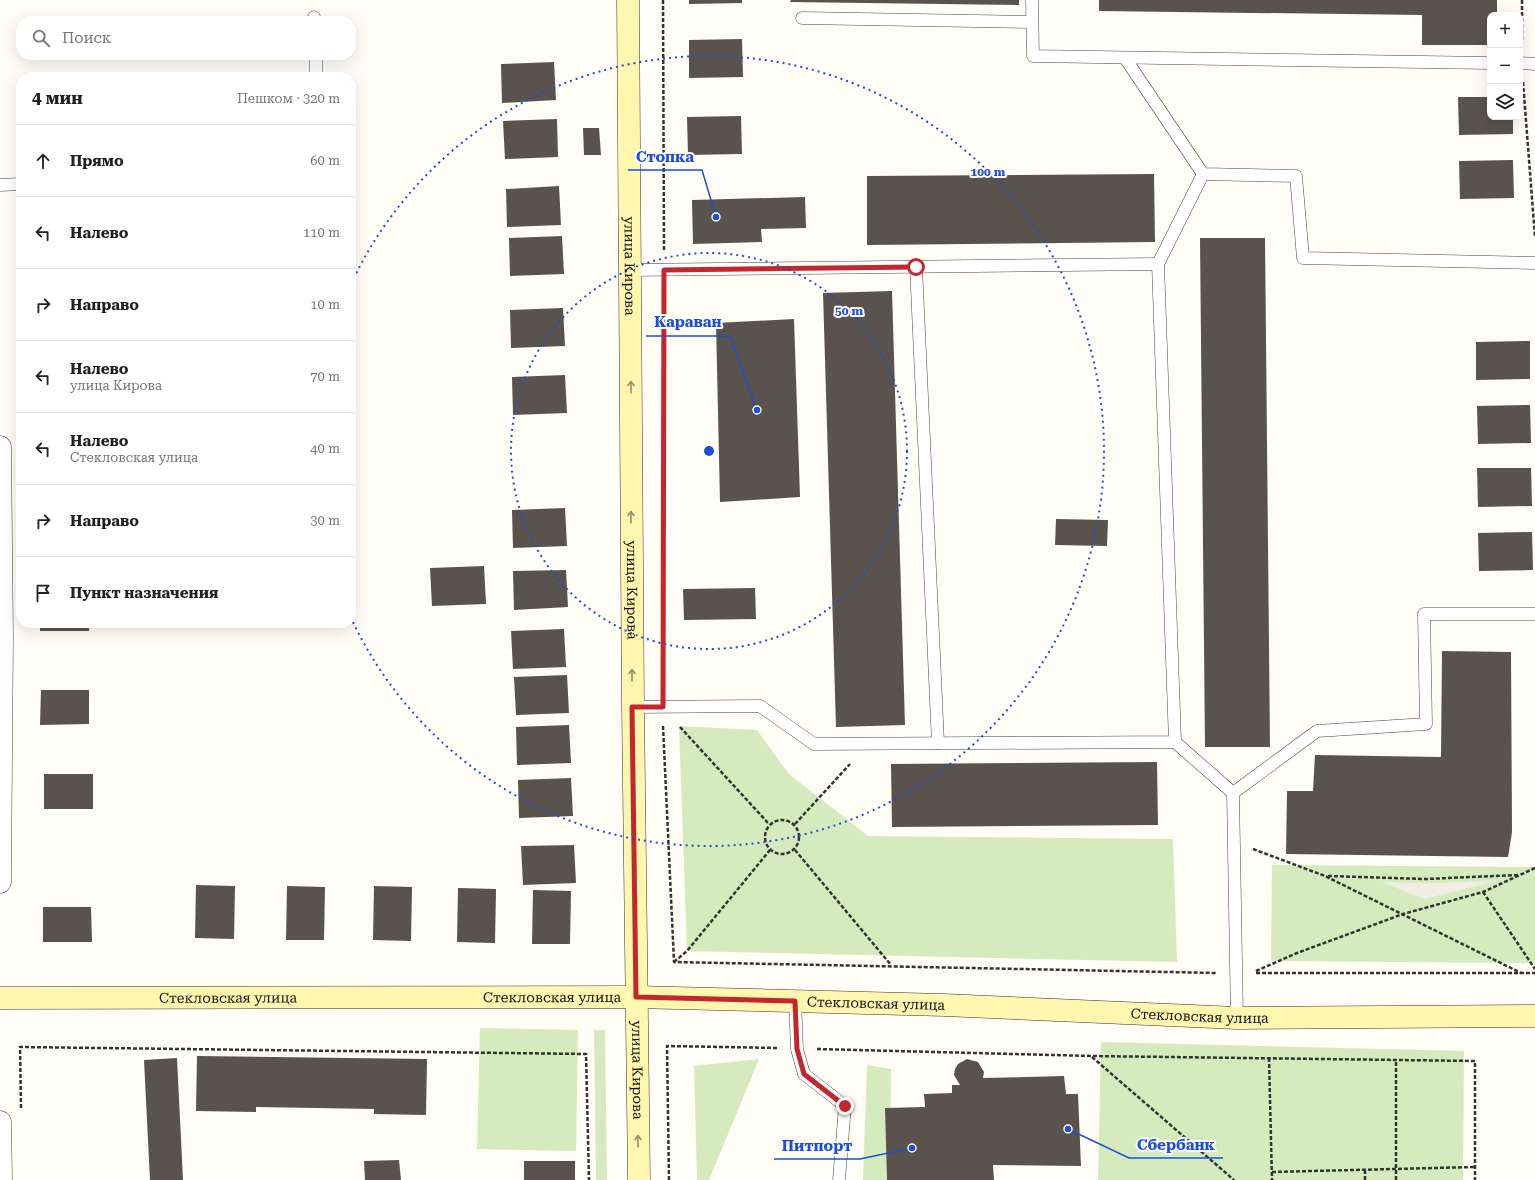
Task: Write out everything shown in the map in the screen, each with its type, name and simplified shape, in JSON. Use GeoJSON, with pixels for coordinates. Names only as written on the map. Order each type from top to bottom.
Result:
{"type":"FeatureCollection","features":[{"type":"Feature","properties":{"kind":"street","name":"улица Кирова"},"geometry":{"type":"LineString","coordinates":[[628,0],[632,707],[639,1180]]}},
{"type":"Feature","properties":{"kind":"street"},"geometry":{"type":"LineString","coordinates":[[0,446],[0,882]]}},
{"type":"Feature","properties":{"kind":"street","name":"Стекловская улица"},"geometry":{"type":"LineString","coordinates":[[0,998],[636,997],[944,1005],[1238,1018],[1535,1016]]}},
{"type":"Feature","properties":{"kind":"street"},"geometry":{"type":"LineString","coordinates":[[0,1122],[2,1180]]}},
{"type":"Feature","properties":{"kind":"lane"},"geometry":{"type":"LineString","coordinates":[[1032,0],[1034,56],[1487,63]]}},
{"type":"Feature","properties":{"kind":"lane"},"geometry":{"type":"LineString","coordinates":[[802,18],[1032,22]]}},
{"type":"Feature","properties":{"kind":"lane"},"geometry":{"type":"LineString","coordinates":[[1126,58],[1203,174]]}},
{"type":"Feature","properties":{"kind":"lane"},"geometry":{"type":"LineString","coordinates":[[316,60],[316,72]]}},
{"type":"Feature","properties":{"kind":"lane"},"geometry":{"type":"LineString","coordinates":[[1523,63],[1535,64]]}},
{"type":"Feature","properties":{"kind":"lane"},"geometry":{"type":"LineString","coordinates":[[1203,174],[1296,176],[1303,258],[1535,263]]}},
{"type":"Feature","properties":{"kind":"lane"},"geometry":{"type":"LineString","coordinates":[[1175,742],[1158,264],[1203,174]]}},
{"type":"Feature","properties":{"kind":"lane"},"geometry":{"type":"LineString","coordinates":[[0,185],[16,184]]}},
{"type":"Feature","properties":{"kind":"lane"},"geometry":{"type":"LineString","coordinates":[[630,270],[1158,264]]}},
{"type":"Feature","properties":{"kind":"lane"},"geometry":{"type":"LineString","coordinates":[[916,267],[938,743]]}},
{"type":"Feature","properties":{"kind":"lane"},"geometry":{"type":"LineString","coordinates":[[1233,793],[1317,731],[1426,724],[1424,614],[1535,614]]}},
{"type":"Feature","properties":{"kind":"lane"},"geometry":{"type":"LineString","coordinates":[[632,707],[760,706],[814,744],[1175,742],[1233,793],[1238,1018]]}},
{"type":"Feature","properties":{"kind":"lane"},"geometry":{"type":"LineString","coordinates":[[795,1001],[797,1049],[804,1074],[845,1106],[839,1180]]}},
{"type":"Feature","properties":{"kind":"path"},"geometry":{"type":"LineString","coordinates":[[663,0],[663,707],[769,824]]}},
{"type":"Feature","properties":{"kind":"path"},"geometry":{"type":"LineString","coordinates":[[1521,48],[1522,0]]}},
{"type":"Feature","properties":{"kind":"path"},"geometry":{"type":"LineString","coordinates":[[1523,84],[1535,237]]}},
{"type":"Feature","properties":{"kind":"path"},"geometry":{"type":"LineString","coordinates":[[663,726],[674,962]]}},
{"type":"Feature","properties":{"kind":"path"},"geometry":{"type":"LineString","coordinates":[[795,824],[868,744]]}},
{"type":"Feature","properties":{"kind":"path"},"geometry":{"type":"LineString","coordinates":[[782,819],[795,824],[800,836],[795,850],[783,855],[770,850],[764,837],[769,824],[782,819]]}},
{"type":"Feature","properties":{"kind":"path"},"geometry":{"type":"LineString","coordinates":[[1234,841],[1325,876],[1521,973]]}},
{"type":"Feature","properties":{"kind":"path"},"geometry":{"type":"LineString","coordinates":[[674,962],[687,951],[770,850]]}},
{"type":"Feature","properties":{"kind":"path"},"geometry":{"type":"LineString","coordinates":[[795,850],[891,965]]}},
{"type":"Feature","properties":{"kind":"path"},"geometry":{"type":"LineString","coordinates":[[1535,868],[1483,892],[1403,914],[1297,953],[1252,973],[1535,973]]}},
{"type":"Feature","properties":{"kind":"path"},"geometry":{"type":"LineString","coordinates":[[1325,876],[1426,879],[1522,875]]}},
{"type":"Feature","properties":{"kind":"path"},"geometry":{"type":"LineString","coordinates":[[1483,892],[1535,969]]}},
{"type":"Feature","properties":{"kind":"path"},"geometry":{"type":"LineString","coordinates":[[674,962],[891,965],[1237,973]]}},
{"type":"Feature","properties":{"kind":"path"},"geometry":{"type":"LineString","coordinates":[[669,1180],[667,1046],[1092,1056],[1475,1061],[1475,1180]]}},
{"type":"Feature","properties":{"kind":"path"},"geometry":{"type":"LineString","coordinates":[[21,1110],[20,1047],[586,1054],[589,1180]]}},
{"type":"Feature","properties":{"kind":"path"},"geometry":{"type":"LineString","coordinates":[[1092,1056],[1234,1180]]}},
{"type":"Feature","properties":{"kind":"path"},"geometry":{"type":"LineString","coordinates":[[1269,1058],[1272,1180]]}},
{"type":"Feature","properties":{"kind":"path"},"geometry":{"type":"LineString","coordinates":[[1396,1060],[1396,1180]]}},
{"type":"Feature","properties":{"kind":"path"},"geometry":{"type":"LineString","coordinates":[[1272,1172],[1475,1167]]}},
{"type":"Feature","properties":{"kind":"path"},"geometry":{"type":"LineString","coordinates":[[1365,1170],[1365,1180]]}},
{"type":"Feature","properties":{"kind":"green space"},"geometry":{"type":"Polygon","coordinates":[[[679,726],[757,730],[789,774],[868,836],[1173,839],[1177,962],[687,951],[679,726]]]}},
{"type":"Feature","properties":{"kind":"green space"},"geometry":{"type":"Polygon","coordinates":[[[1272,865],[1535,867],[1535,963],[1271,961],[1272,865]]]}},
{"type":"Feature","properties":{"kind":"green space"},"geometry":{"type":"Polygon","coordinates":[[[480,1028],[578,1030],[576,1151],[477,1149],[480,1028]]]}},
{"type":"Feature","properties":{"kind":"green space"},"geometry":{"type":"Polygon","coordinates":[[[594,1030],[605,1030],[607,1180],[596,1180],[594,1030]]]}},
{"type":"Feature","properties":{"kind":"green space"},"geometry":{"type":"Polygon","coordinates":[[[1101,1042],[1464,1051],[1463,1180],[1098,1180],[1101,1042]]]}},
{"type":"Feature","properties":{"kind":"green space"},"geometry":{"type":"Polygon","coordinates":[[[759,1059],[709,1180],[697,1180],[694,1066],[759,1059]]]}},
{"type":"Feature","properties":{"kind":"green space"},"geometry":{"type":"Polygon","coordinates":[[[867,1065],[891,1069],[890,1180],[863,1180],[867,1065]]]}},
{"type":"Feature","properties":{"kind":"shaded area"},"geometry":{"type":"Polygon","coordinates":[[[1497,881],[1424,899],[1382,882],[1427,883],[1497,881]]]}},
{"type":"Feature","properties":{"kind":"building"},"geometry":{"type":"Polygon","coordinates":[[[689,0],[742,0],[742,3],[689,4],[689,0]]]}},
{"type":"Feature","properties":{"kind":"building"},"geometry":{"type":"Polygon","coordinates":[[[791,0],[1019,0],[1019,5],[790,2],[791,0]]]}},
{"type":"Feature","properties":{"kind":"building"},"geometry":{"type":"Polygon","coordinates":[[[1099,0],[1497,0],[1497,12],[1487,12],[1487,45],[1422,45],[1422,15],[1099,11],[1099,0]]]}},
{"type":"Feature","properties":{"kind":"building"},"geometry":{"type":"Polygon","coordinates":[[[742,39],[743,77],[689,78],[689,40],[742,39]]]}},
{"type":"Feature","properties":{"kind":"building"},"geometry":{"type":"Polygon","coordinates":[[[554,62],[556,100],[502,103],[501,64],[554,62]]]}},
{"type":"Feature","properties":{"kind":"building"},"geometry":{"type":"Polygon","coordinates":[[[1458,97],[1487,97],[1487,120],[1513,120],[1513,134],[1459,135],[1458,97]]]}},
{"type":"Feature","properties":{"kind":"building"},"geometry":{"type":"Polygon","coordinates":[[[741,116],[742,154],[688,155],[687,117],[741,116]]]}},
{"type":"Feature","properties":{"kind":"building"},"geometry":{"type":"Polygon","coordinates":[[[557,119],[558,157],[505,159],[503,121],[557,119]]]}},
{"type":"Feature","properties":{"kind":"building"},"geometry":{"type":"Polygon","coordinates":[[[583,128],[599,128],[601,155],[584,155],[583,128]]]}},
{"type":"Feature","properties":{"kind":"building"},"geometry":{"type":"Polygon","coordinates":[[[1513,160],[1514,198],[1460,199],[1459,161],[1513,160]]]}},
{"type":"Feature","properties":{"kind":"building"},"geometry":{"type":"Polygon","coordinates":[[[1154,174],[1155,242],[867,245],[867,176],[1154,174]]]}},
{"type":"Feature","properties":{"kind":"building"},"geometry":{"type":"Polygon","coordinates":[[[559,186],[561,225],[507,227],[506,189],[559,186]]]}},
{"type":"Feature","properties":{"kind":"building"},"geometry":{"type":"Polygon","coordinates":[[[805,197],[806,228],[761,229],[762,242],[693,244],[692,200],[805,197]]]}},
{"type":"Feature","properties":{"kind":"building"},"geometry":{"type":"Polygon","coordinates":[[[562,236],[564,274],[510,276],[509,238],[562,236]]]}},
{"type":"Feature","properties":{"kind":"building"},"geometry":{"type":"Polygon","coordinates":[[[1200,238],[1265,238],[1270,747],[1205,747],[1200,238]]]}},
{"type":"Feature","properties":{"kind":"building"},"geometry":{"type":"Polygon","coordinates":[[[892,291],[905,725],[836,727],[823,293],[892,291]]]}},
{"type":"Feature","properties":{"kind":"building"},"geometry":{"type":"Polygon","coordinates":[[[563,308],[565,346],[511,348],[510,310],[563,308]]]}},
{"type":"Feature","properties":{"kind":"building"},"geometry":{"type":"Polygon","coordinates":[[[794,319],[800,497],[720,502],[716,323],[794,319]]]}},
{"type":"Feature","properties":{"kind":"building"},"geometry":{"type":"Polygon","coordinates":[[[1530,341],[1530,379],[1476,380],[1476,342],[1530,341]]]}},
{"type":"Feature","properties":{"kind":"building"},"geometry":{"type":"Polygon","coordinates":[[[565,375],[567,413],[513,415],[512,377],[565,375]]]}},
{"type":"Feature","properties":{"kind":"building"},"geometry":{"type":"Polygon","coordinates":[[[1530,405],[1531,443],[1478,444],[1477,406],[1530,405]]]}},
{"type":"Feature","properties":{"kind":"building"},"geometry":{"type":"Polygon","coordinates":[[[1477,468],[1531,468],[1532,506],[1478,507],[1477,468]]]}},
{"type":"Feature","properties":{"kind":"building"},"geometry":{"type":"Polygon","coordinates":[[[565,508],[567,546],[513,548],[512,510],[565,508]]]}},
{"type":"Feature","properties":{"kind":"building"},"geometry":{"type":"Polygon","coordinates":[[[1056,519],[1108,520],[1107,546],[1055,545],[1056,519]]]}},
{"type":"Feature","properties":{"kind":"building"},"geometry":{"type":"Polygon","coordinates":[[[1532,532],[1533,570],[1479,571],[1478,533],[1532,532]]]}},
{"type":"Feature","properties":{"kind":"building"},"geometry":{"type":"Polygon","coordinates":[[[484,566],[486,604],[432,606],[430,568],[484,566]]]}},
{"type":"Feature","properties":{"kind":"building"},"geometry":{"type":"Polygon","coordinates":[[[566,570],[568,607],[514,610],[513,571],[566,570]]]}},
{"type":"Feature","properties":{"kind":"building"},"geometry":{"type":"Polygon","coordinates":[[[755,588],[756,619],[684,620],[683,589],[755,588]]]}},
{"type":"Feature","properties":{"kind":"building"},"geometry":{"type":"Polygon","coordinates":[[[40,628],[89,628],[89,631],[40,631],[40,628]]]}},
{"type":"Feature","properties":{"kind":"building"},"geometry":{"type":"Polygon","coordinates":[[[564,629],[566,667],[513,669],[511,631],[564,629]]]}},
{"type":"Feature","properties":{"kind":"building"},"geometry":{"type":"Polygon","coordinates":[[[1442,651],[1511,652],[1512,832],[1508,857],[1286,854],[1287,791],[1313,791],[1315,755],[1441,757],[1442,651]]]}},
{"type":"Feature","properties":{"kind":"building"},"geometry":{"type":"Polygon","coordinates":[[[567,675],[569,713],[516,715],[514,677],[567,675]]]}},
{"type":"Feature","properties":{"kind":"building"},"geometry":{"type":"Polygon","coordinates":[[[41,690],[89,690],[89,724],[40,725],[41,690]]]}},
{"type":"Feature","properties":{"kind":"building"},"geometry":{"type":"Polygon","coordinates":[[[569,725],[571,763],[517,765],[516,727],[569,725]]]}},
{"type":"Feature","properties":{"kind":"building"},"geometry":{"type":"Polygon","coordinates":[[[1157,762],[1158,825],[892,827],[891,764],[1157,762]]]}},
{"type":"Feature","properties":{"kind":"building"},"geometry":{"type":"Polygon","coordinates":[[[44,774],[93,774],[93,809],[44,809],[44,774]]]}},
{"type":"Feature","properties":{"kind":"building"},"geometry":{"type":"Polygon","coordinates":[[[571,778],[573,816],[519,818],[518,780],[571,778]]]}},
{"type":"Feature","properties":{"kind":"building"},"geometry":{"type":"Polygon","coordinates":[[[574,845],[576,883],[523,885],[521,846],[574,845]]]}},
{"type":"Feature","properties":{"kind":"building"},"geometry":{"type":"Polygon","coordinates":[[[196,885],[235,886],[234,939],[195,938],[196,885]]]}},
{"type":"Feature","properties":{"kind":"building"},"geometry":{"type":"Polygon","coordinates":[[[287,886],[325,887],[324,940],[286,940],[287,886]]]}},
{"type":"Feature","properties":{"kind":"building"},"geometry":{"type":"Polygon","coordinates":[[[374,886],[412,887],[411,941],[373,940],[374,886]]]}},
{"type":"Feature","properties":{"kind":"building"},"geometry":{"type":"Polygon","coordinates":[[[458,888],[496,889],[495,943],[457,942],[458,888]]]}},
{"type":"Feature","properties":{"kind":"building"},"geometry":{"type":"Polygon","coordinates":[[[533,890],[571,891],[570,944],[532,944],[533,890]]]}},
{"type":"Feature","properties":{"kind":"building"},"geometry":{"type":"Polygon","coordinates":[[[43,907],[91,907],[92,942],[43,942],[43,907]]]}},
{"type":"Feature","properties":{"kind":"building"},"geometry":{"type":"Polygon","coordinates":[[[197,1056],[427,1059],[426,1115],[374,1114],[374,1109],[256,1107],[256,1112],[196,1111],[197,1056]]]}},
{"type":"Feature","properties":{"kind":"building"},"geometry":{"type":"Polygon","coordinates":[[[177,1058],[183,1180],[150,1180],[144,1060],[177,1058]]]}},
{"type":"Feature","properties":{"kind":"building"},"geometry":{"type":"Polygon","coordinates":[[[967,1059],[978,1062],[984,1072],[983,1078],[1064,1076],[1066,1094],[1078,1094],[1081,1166],[993,1165],[994,1180],[887,1180],[885,1108],[925,1107],[924,1094],[952,1093],[952,1085],[960,1085],[954,1075],[955,1069],[958,1064],[967,1059]]]}},
{"type":"Feature","properties":{"kind":"building"},"geometry":{"type":"Polygon","coordinates":[[[399,1160],[401,1180],[365,1180],[364,1161],[399,1160]]]}},
{"type":"Feature","properties":{"kind":"building"},"geometry":{"type":"Polygon","coordinates":[[[524,1161],[575,1161],[575,1180],[524,1180],[524,1161]]]}},
{"type":"Feature","properties":{"kind":"place","name":"Стопка"},"geometry":{"type":"Point","coordinates":[716,217]}},
{"type":"Feature","properties":{"kind":"place","name":"Караван"},"geometry":{"type":"Point","coordinates":[757,410]}},
{"type":"Feature","properties":{"kind":"place","name":"Сбербанк"},"geometry":{"type":"Point","coordinates":[1068,1129]}},
{"type":"Feature","properties":{"kind":"place","name":"Питпорт"},"geometry":{"type":"Point","coordinates":[912,1148]}},
{"type":"Feature","properties":{"kind":"route"},"geometry":{"type":"LineString","coordinates":[[845,1106],[804,1074],[797,1049],[795,1001],[636,997],[632,707],[663,707],[664,270],[916,267]]}}]}
